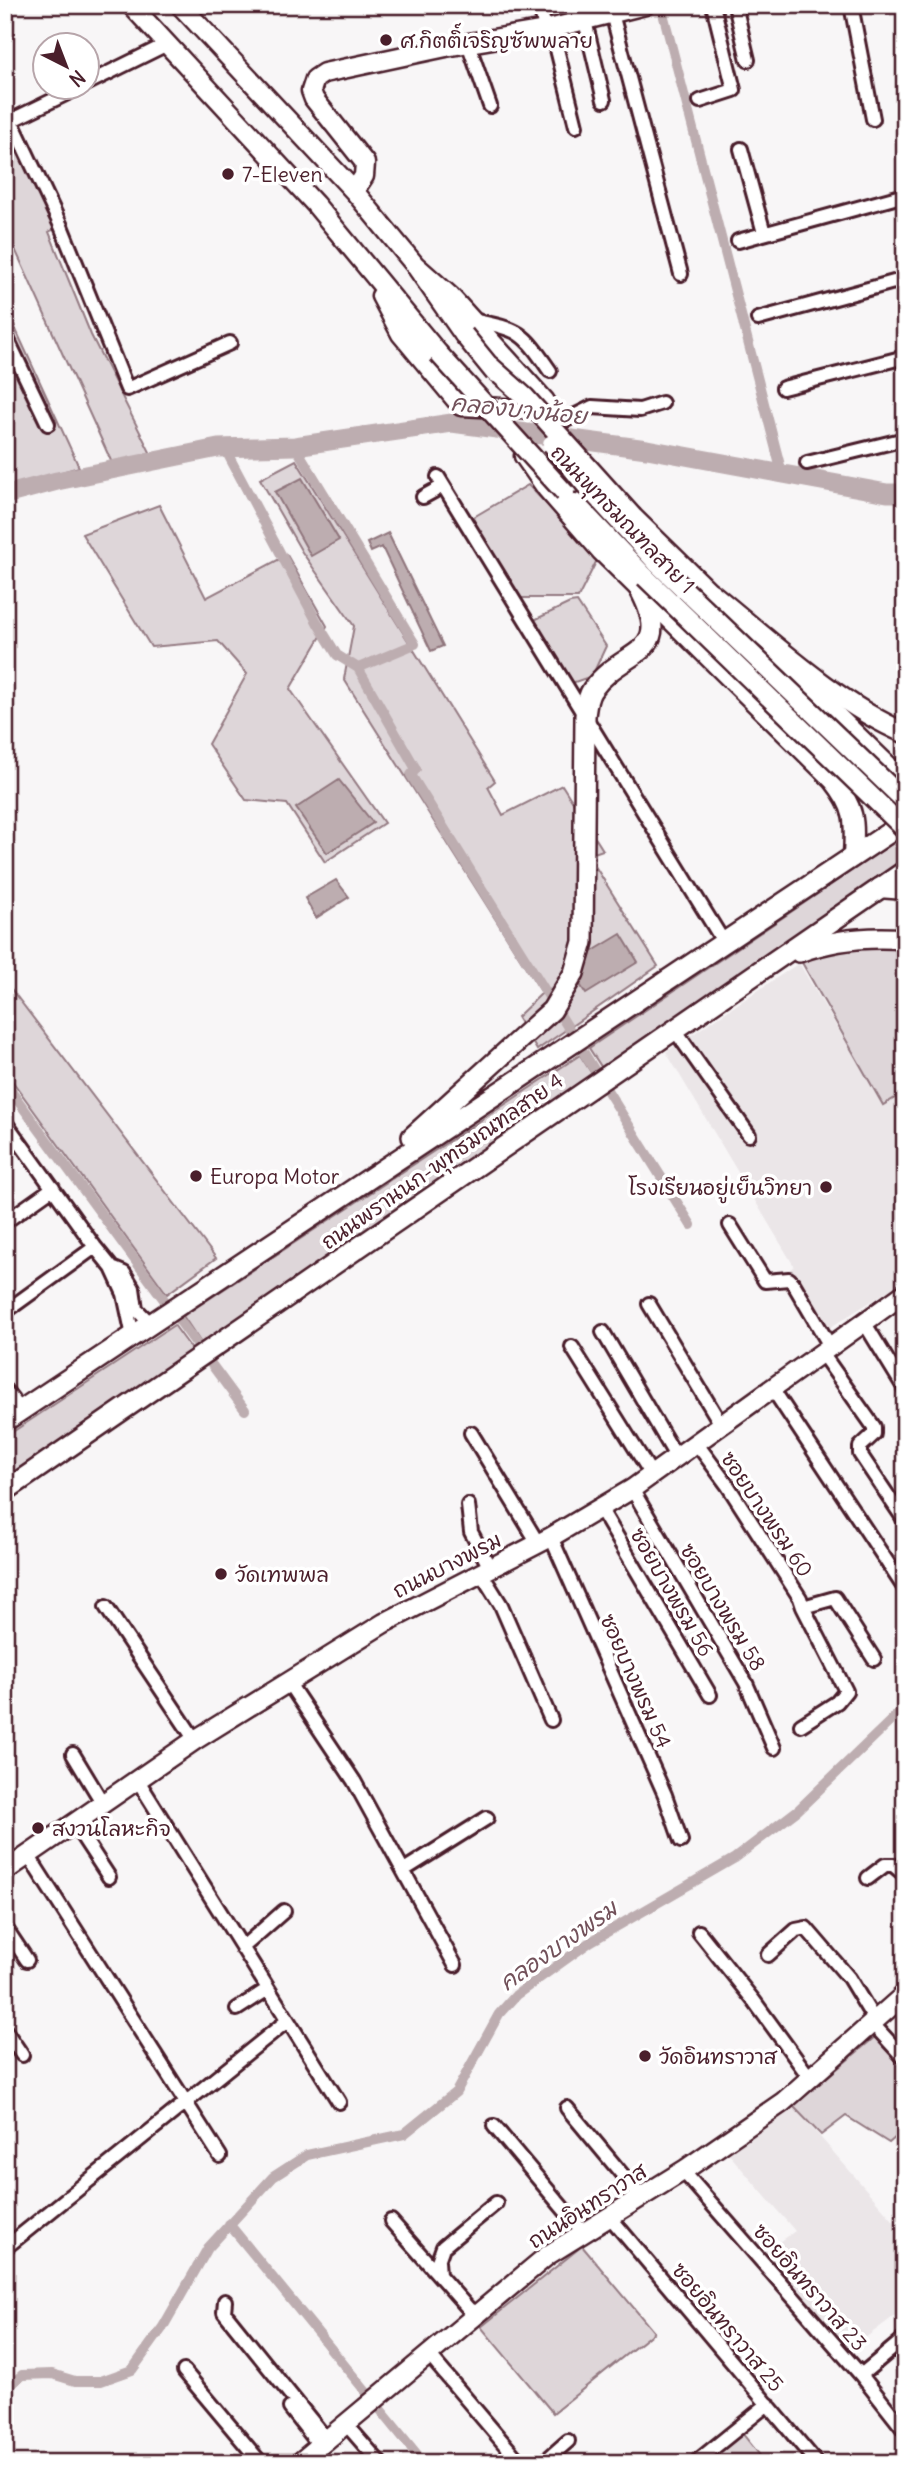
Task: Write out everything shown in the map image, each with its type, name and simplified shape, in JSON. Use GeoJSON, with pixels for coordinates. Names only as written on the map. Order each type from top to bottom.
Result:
{"type":"FeatureCollection","features":[{"type":"Feature","properties":{"kind":"main road","name":"ถนนพุทธมณฑลสาย 1"},"geometry":{"type":"LineString","coordinates":[[131,5],[315,204],[556,491],[642,582],[905,828]]}},
{"type":"Feature","properties":{"kind":"main road","name":"ถนนพุทธมณฑลสาย 1"},"geometry":{"type":"LineString","coordinates":[[180,5],[354,191],[468,328],[489,365],[585,484],[658,564],[905,801]]}},
{"type":"Feature","properties":{"kind":"main road"},"geometry":{"type":"LineString","coordinates":[[354,191],[365,176],[365,163],[314,99],[311,91],[315,79],[324,73],[468,43],[549,30],[585,21],[611,10],[645,5]]}},
{"type":"Feature","properties":{"kind":"main road"},"geometry":{"type":"LineString","coordinates":[[366,265],[401,334],[458,404],[465,409],[540,410],[545,404],[468,328]]}},
{"type":"Feature","properties":{"kind":"main road"},"geometry":{"type":"LineString","coordinates":[[489,365],[525,397],[633,517],[905,782]]}},
{"type":"Feature","properties":{"kind":"main road"},"geometry":{"type":"LineString","coordinates":[[365,1180],[557,1004],[574,973],[583,942],[584,716],[592,690],[641,650],[652,635],[652,614],[642,582]]}},
{"type":"Feature","properties":{"kind":"main road"},"geometry":{"type":"LineString","coordinates":[[642,582],[848,798],[856,819],[853,856]]}},
{"type":"Feature","properties":{"kind":"main road"},"geometry":{"type":"LineString","coordinates":[[711,593],[804,668],[880,723],[905,733]]}},
{"type":"Feature","properties":{"kind":"main road"},"geometry":{"type":"LineString","coordinates":[[799,746],[813,750],[825,748],[837,736],[839,718]]}},
{"type":"Feature","properties":{"kind":"main road","name":"ถนนพรานนก-พุทธมณฑลสาย 4"},"geometry":{"type":"LineString","coordinates":[[13,1415],[905,822]]}},
{"type":"Feature","properties":{"kind":"main road","name":"ถนนพรานนก-พุทธมณฑลสาย 4"},"geometry":{"type":"LineString","coordinates":[[5,1491],[204,1351],[905,871]]}},
{"type":"Feature","properties":{"kind":"main road"},"geometry":{"type":"LineString","coordinates":[[879,888],[905,890]]}},
{"type":"Feature","properties":{"kind":"main road"},"geometry":{"type":"LineString","coordinates":[[770,963],[826,943],[853,938],[905,939]]}},
{"type":"Feature","properties":{"kind":"main road","name":"ถนนบางพรม"},"geometry":{"type":"LineString","coordinates":[[5,1871],[195,1740],[384,1623],[545,1540],[632,1489],[905,1293]]}},
{"type":"Feature","properties":{"kind":"main road","name":"ถนนอินทราวาส"},"geometry":{"type":"LineString","coordinates":[[299,2463],[548,2255],[683,2171],[783,2102],[905,1994]]}},
{"type":"Feature","properties":{"kind":"street"},"geometry":{"type":"LineString","coordinates":[[540,5],[576,126]]}},
{"type":"Feature","properties":{"kind":"street"},"geometry":{"type":"LineString","coordinates":[[700,101],[734,90],[713,5]]}},
{"type":"Feature","properties":{"kind":"street"},"geometry":{"type":"LineString","coordinates":[[735,5],[748,60]]}},
{"type":"Feature","properties":{"kind":"street"},"geometry":{"type":"LineString","coordinates":[[851,5],[873,120]]}},
{"type":"Feature","properties":{"kind":"street"},"geometry":{"type":"LineString","coordinates":[[611,10],[681,274]]}},
{"type":"Feature","properties":{"kind":"street"},"geometry":{"type":"LineString","coordinates":[[585,21],[604,100]]}},
{"type":"Feature","properties":{"kind":"street"},"geometry":{"type":"LineString","coordinates":[[468,43],[490,106]]}},
{"type":"Feature","properties":{"kind":"street"},"geometry":{"type":"LineString","coordinates":[[102,76],[167,44]]}},
{"type":"Feature","properties":{"kind":"street"},"geometry":{"type":"LineString","coordinates":[[49,102],[8,122],[61,226],[127,389],[230,343]]}},
{"type":"Feature","properties":{"kind":"street"},"geometry":{"type":"LineString","coordinates":[[741,149],[764,233]]}},
{"type":"Feature","properties":{"kind":"street"},"geometry":{"type":"LineString","coordinates":[[738,241],[904,196]]}},
{"type":"Feature","properties":{"kind":"street"},"geometry":{"type":"LineString","coordinates":[[758,318],[905,279]]}},
{"type":"Feature","properties":{"kind":"street"},"geometry":{"type":"LineString","coordinates":[[468,328],[509,328],[527,338],[550,371]]}},
{"type":"Feature","properties":{"kind":"street"},"geometry":{"type":"LineString","coordinates":[[5,334],[48,424]]}},
{"type":"Feature","properties":{"kind":"street"},"geometry":{"type":"LineString","coordinates":[[783,388],[905,357]]}},
{"type":"Feature","properties":{"kind":"street"},"geometry":{"type":"LineString","coordinates":[[545,404],[566,420],[592,408],[640,410],[662,403]]}},
{"type":"Feature","properties":{"kind":"street"},"geometry":{"type":"LineString","coordinates":[[807,463],[905,439]]}},
{"type":"Feature","properties":{"kind":"street"},"geometry":{"type":"LineString","coordinates":[[423,497],[440,482],[723,941]]}},
{"type":"Feature","properties":{"kind":"street"},"geometry":{"type":"LineString","coordinates":[[674,1029],[749,1135]]}},
{"type":"Feature","properties":{"kind":"street"},"geometry":{"type":"LineString","coordinates":[[7,1128],[112,1268],[124,1294],[133,1336]]}},
{"type":"Feature","properties":{"kind":"street"},"geometry":{"type":"LineString","coordinates":[[5,1222],[52,1188]]}},
{"type":"Feature","properties":{"kind":"street"},"geometry":{"type":"LineString","coordinates":[[730,1225],[765,1281],[789,1279],[793,1283],[823,1351],[865,1425]]}},
{"type":"Feature","properties":{"kind":"street"},"geometry":{"type":"LineString","coordinates":[[5,1312],[94,1247]]}},
{"type":"Feature","properties":{"kind":"street"},"geometry":{"type":"LineString","coordinates":[[112,1268],[124,1273],[133,1288],[136,1309],[151,1324]]}},
{"type":"Feature","properties":{"kind":"street"},"geometry":{"type":"LineString","coordinates":[[649,1304],[722,1426]]}},
{"type":"Feature","properties":{"kind":"street"},"geometry":{"type":"LineString","coordinates":[[864,1322],[905,1389]]}},
{"type":"Feature","properties":{"kind":"street"},"geometry":{"type":"LineString","coordinates":[[603,1332],[677,1458]]}},
{"type":"Feature","properties":{"kind":"street"},"geometry":{"type":"LineString","coordinates":[[572,1347],[652,1475]]}},
{"type":"Feature","properties":{"kind":"street"},"geometry":{"type":"LineString","coordinates":[[823,1351],[874,1427],[874,1434],[860,1447],[860,1454],[905,1521]]}},
{"type":"Feature","properties":{"kind":"street"},"geometry":{"type":"LineString","coordinates":[[772,1388],[905,1589]]}},
{"type":"Feature","properties":{"kind":"street"},"geometry":{"type":"LineString","coordinates":[[5,1390],[13,1415]]}},
{"type":"Feature","properties":{"kind":"street","name":"ซอยบางพรม 54"},"geometry":{"type":"LineString","coordinates":[[471,1433],[545,1540],[666,1795],[681,1842]]}},
{"type":"Feature","properties":{"kind":"street","name":"ซอยบางพรม 60"},"geometry":{"type":"LineString","coordinates":[[697,1444],[736,1497],[800,1598],[846,1691],[837,1702],[801,1725]]}},
{"type":"Feature","properties":{"kind":"street","name":"ซอยบางพรม 58"},"geometry":{"type":"LineString","coordinates":[[632,1489],[746,1683],[774,1748]]}},
{"type":"Feature","properties":{"kind":"street"},"geometry":{"type":"LineString","coordinates":[[468,1505],[471,1532],[485,1570],[551,1720]]}},
{"type":"Feature","properties":{"kind":"street","name":"ซอยบางพรม 56"},"geometry":{"type":"LineString","coordinates":[[600,1508],[710,1695]]}},
{"type":"Feature","properties":{"kind":"street","name":"ซอยบางพรม 60"},"geometry":{"type":"LineString","coordinates":[[803,1607],[827,1597],[835,1598],[874,1659]]}},
{"type":"Feature","properties":{"kind":"street"},"geometry":{"type":"LineString","coordinates":[[106,1607],[195,1740]]}},
{"type":"Feature","properties":{"kind":"street"},"geometry":{"type":"LineString","coordinates":[[288,1682],[354,1781],[455,1965]]}},
{"type":"Feature","properties":{"kind":"street"},"geometry":{"type":"LineString","coordinates":[[73,1754],[103,1802]]}},
{"type":"Feature","properties":{"kind":"street"},"geometry":{"type":"LineString","coordinates":[[137,1779],[339,2102]]}},
{"type":"Feature","properties":{"kind":"street"},"geometry":{"type":"LineString","coordinates":[[404,1870],[487,1818]]}},
{"type":"Feature","properties":{"kind":"street"},"geometry":{"type":"LineString","coordinates":[[74,1822],[109,1877]]}},
{"type":"Feature","properties":{"kind":"street"},"geometry":{"type":"LineString","coordinates":[[28,1855],[220,2156]]}},
{"type":"Feature","properties":{"kind":"street"},"geometry":{"type":"LineString","coordinates":[[868,1878],[884,1865],[893,1865],[905,1875]]}},
{"type":"Feature","properties":{"kind":"street"},"geometry":{"type":"LineString","coordinates":[[242,1948],[284,1911]]}},
{"type":"Feature","properties":{"kind":"street"},"geometry":{"type":"LineString","coordinates":[[5,1927],[27,1960]]}},
{"type":"Feature","properties":{"kind":"street"},"geometry":{"type":"LineString","coordinates":[[768,1955],[796,1930],[806,1928],[849,1978],[874,2022],[905,2059]]}},
{"type":"Feature","properties":{"kind":"street"},"geometry":{"type":"LineString","coordinates":[[699,1932],[810,2078]]}},
{"type":"Feature","properties":{"kind":"street"},"geometry":{"type":"LineString","coordinates":[[237,2009],[268,1990]]}},
{"type":"Feature","properties":{"kind":"street"},"geometry":{"type":"LineString","coordinates":[[5,2248],[287,2021]]}},
{"type":"Feature","properties":{"kind":"street"},"geometry":{"type":"LineString","coordinates":[[5,2030],[22,2055]]}},
{"type":"Feature","properties":{"kind":"street"},"geometry":{"type":"LineString","coordinates":[[567,2108],[640,2197]]}},
{"type":"Feature","properties":{"kind":"street"},"geometry":{"type":"LineString","coordinates":[[494,2126],[583,2232]]}},
{"type":"Feature","properties":{"kind":"street","name":"ซอยอินทราวาส 23"},"geometry":{"type":"LineString","coordinates":[[683,2171],[861,2375],[905,2431]]}},
{"type":"Feature","properties":{"kind":"street"},"geometry":{"type":"LineString","coordinates":[[439,2275],[438,2261],[443,2247],[496,2203]]}},
{"type":"Feature","properties":{"kind":"street","name":"ซอยอินทราวาส 25"},"geometry":{"type":"LineString","coordinates":[[609,2216],[817,2463]]}},
{"type":"Feature","properties":{"kind":"street"},"geometry":{"type":"LineString","coordinates":[[391,2221],[475,2316]]}},
{"type":"Feature","properties":{"kind":"street"},"geometry":{"type":"LineString","coordinates":[[225,2301],[224,2312],[323,2443]]}},
{"type":"Feature","properties":{"kind":"street"},"geometry":{"type":"LineString","coordinates":[[226,2329],[323,2443]]}},
{"type":"Feature","properties":{"kind":"street"},"geometry":{"type":"LineString","coordinates":[[861,2375],[905,2338]]}},
{"type":"Feature","properties":{"kind":"street"},"geometry":{"type":"LineString","coordinates":[[429,2355],[519,2460]]}},
{"type":"Feature","properties":{"kind":"street"},"geometry":{"type":"LineString","coordinates":[[184,2371],[261,2463]]}},
{"type":"Feature","properties":{"kind":"street"},"geometry":{"type":"LineString","coordinates":[[695,2463],[768,2404]]}},
{"type":"Feature","properties":{"kind":"street"},"geometry":{"type":"LineString","coordinates":[[346,2424],[380,2463]]}},
{"type":"Feature","properties":{"kind":"street"},"geometry":{"type":"LineString","coordinates":[[543,2463],[568,2441]]}},
{"type":"Feature","properties":{"kind":"shaded area"},"geometry":{"type":"Polygon","coordinates":[[[7,128],[56,228],[49,232],[91,335],[151,454],[112,463],[5,227],[7,128]]]}},
{"type":"Feature","properties":{"kind":"shaded area"},"geometry":{"type":"Polygon","coordinates":[[[5,306],[79,467],[5,488],[5,306]]]}},
{"type":"Feature","properties":{"kind":"shaded area"},"geometry":{"type":"Polygon","coordinates":[[[296,460],[495,781],[488,787],[503,815],[562,785],[603,850],[588,855],[658,966],[537,1050],[517,1017],[542,993],[344,679],[354,626],[302,552],[260,479],[296,460]]]}},
{"type":"Feature","properties":{"kind":"shaded area"},"geometry":{"type":"Polygon","coordinates":[[[302,478],[339,540],[311,556],[275,492],[302,478]]]}},
{"type":"Feature","properties":{"kind":"shaded area"},"geometry":{"type":"Polygon","coordinates":[[[528,485],[598,558],[578,598],[519,598],[472,518],[528,485]]]}},
{"type":"Feature","properties":{"kind":"shaded area"},"geometry":{"type":"Polygon","coordinates":[[[159,505],[206,598],[287,555],[327,626],[290,689],[384,823],[325,862],[287,804],[246,800],[208,744],[247,674],[218,641],[151,647],[82,534],[159,505]]]}},
{"type":"Feature","properties":{"kind":"shaded area"},"geometry":{"type":"Polygon","coordinates":[[[388,533],[443,646],[431,651],[382,547],[371,552],[367,543],[388,533]]]}},
{"type":"Feature","properties":{"kind":"shaded area"},"geometry":{"type":"Polygon","coordinates":[[[577,602],[606,646],[592,676],[569,684],[532,621],[577,602]]]}},
{"type":"Feature","properties":{"kind":"shaded area"},"geometry":{"type":"Polygon","coordinates":[[[339,780],[373,823],[327,853],[296,808],[339,780]]]}},
{"type":"Feature","properties":{"kind":"shaded area"},"geometry":{"type":"Polygon","coordinates":[[[905,835],[905,862],[602,1068],[589,1048],[905,835]]]}},
{"type":"Feature","properties":{"kind":"shaded area"},"geometry":{"type":"Polygon","coordinates":[[[336,880],[349,897],[316,918],[305,898],[336,880]]]}},
{"type":"Feature","properties":{"kind":"shaded area"},"geometry":{"type":"Polygon","coordinates":[[[621,934],[638,962],[586,994],[568,966],[621,934]]]}},
{"type":"Feature","properties":{"kind":"shaded area"},"geometry":{"type":"Polygon","coordinates":[[[826,943],[905,949],[905,1092],[883,1105],[800,959],[826,943]]]}},
{"type":"Feature","properties":{"kind":"shaded area","name":"โรงเรียนอยู่เย็นวิทยา"},"geometry":{"type":"Polygon","coordinates":[[[799,963],[883,1105],[905,1092],[905,1280],[826,1330],[789,1270],[794,1266],[666,1052],[799,963]]]}},
{"type":"Feature","properties":{"kind":"shaded area"},"geometry":{"type":"Polygon","coordinates":[[[5,981],[216,1258],[167,1294],[5,1071],[5,981]]]}},
{"type":"Feature","properties":{"kind":"shaded area"},"geometry":{"type":"Polygon","coordinates":[[[580,1055],[592,1074],[203,1346],[183,1316],[580,1055]]]}},
{"type":"Feature","properties":{"kind":"shaded area"},"geometry":{"type":"Polygon","coordinates":[[[174,1325],[193,1351],[5,1480],[5,1437],[174,1325]]]}},
{"type":"Feature","properties":{"kind":"shaded area"},"geometry":{"type":"Polygon","coordinates":[[[876,2036],[905,2068],[905,2129],[889,2143],[846,2116],[821,2135],[793,2106],[876,2036]]]}},
{"type":"Feature","properties":{"kind":"shaded area"},"geometry":{"type":"Polygon","coordinates":[[[793,2106],[905,2234],[905,2308],[848,2351],[762,2255],[795,2231],[729,2154],[793,2106]]]}},
{"type":"Feature","properties":{"kind":"shaded area"},"geometry":{"type":"Polygon","coordinates":[[[582,2246],[654,2332],[553,2413],[481,2327],[582,2246]]]}},
{"type":"Feature","properties":{"kind":"shaded area"},"geometry":{"type":"Polygon","coordinates":[[[742,2433],[766,2463],[705,2463],[742,2433]]]}},
{"type":"Feature","properties":{"kind":"waterway"},"geometry":{"type":"LineString","coordinates":[[664,17],[782,473]]}},
{"type":"Feature","properties":{"kind":"waterway","name":"คลองบางน้อย"},"geometry":{"type":"LineString","coordinates":[[5,495],[57,481],[218,448],[295,446],[452,423],[647,449],[887,493],[905,493]]}},
{"type":"Feature","properties":{"kind":"waterway"},"geometry":{"type":"LineString","coordinates":[[295,446],[415,644],[358,668],[416,769],[411,775],[691,1225]]}},
{"type":"Feature","properties":{"kind":"waterway"},"geometry":{"type":"LineString","coordinates":[[224,447],[318,624],[337,655],[358,668]]}},
{"type":"Feature","properties":{"kind":"waterway"},"geometry":{"type":"LineString","coordinates":[[5,1083],[245,1410]]}},
{"type":"Feature","properties":{"kind":"waterway","name":"คลองบางพรม"},"geometry":{"type":"LineString","coordinates":[[5,2389],[22,2375],[52,2374],[75,2381],[101,2381],[132,2370],[163,2327],[208,2248],[273,2177],[307,2155],[404,2134],[456,2092],[499,2014],[516,1995],[590,1942],[735,1858],[798,1810],[905,1707]]}},
{"type":"Feature","properties":{"kind":"waterway"},"geometry":{"type":"LineString","coordinates":[[229,2224],[424,2463]]}},
{"type":"Feature","properties":{"kind":"place","name":"ศ.กิตติ์เจริญซัพพลาย"},"geometry":{"type":"Point","coordinates":[386,40]}},
{"type":"Feature","properties":{"kind":"place","name":"7-Eleven"},"geometry":{"type":"Point","coordinates":[228,174]}},
{"type":"Feature","properties":{"kind":"place","name":"Europa Motor"},"geometry":{"type":"Point","coordinates":[196,1176]}},
{"type":"Feature","properties":{"kind":"place","name":"โรงเรียนอยู่เย็นวิทยา"},"geometry":{"type":"Point","coordinates":[826,1187]}},
{"type":"Feature","properties":{"kind":"place","name":"วัดเทพพล"},"geometry":{"type":"Point","coordinates":[221,1574]}},
{"type":"Feature","properties":{"kind":"place","name":"สงวนโลหะกิจ"},"geometry":{"type":"Point","coordinates":[38,1828]}},
{"type":"Feature","properties":{"kind":"place","name":"วัดอินทราวาส"},"geometry":{"type":"Point","coordinates":[645,2056]}}]}
